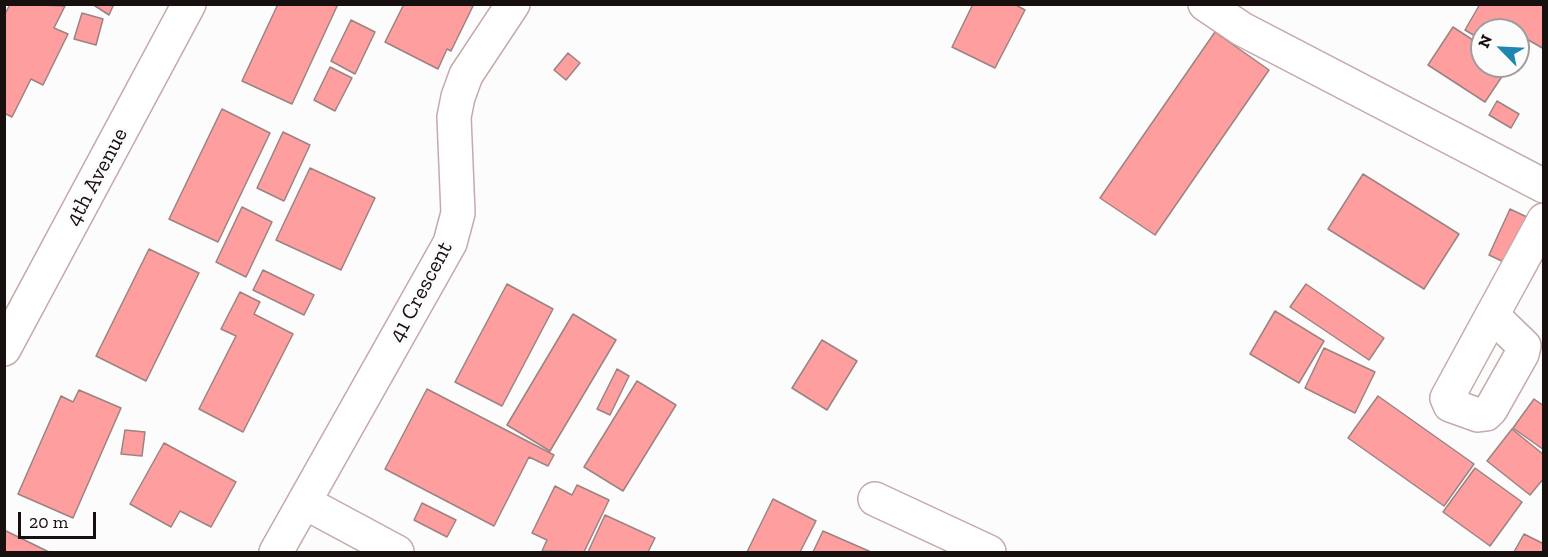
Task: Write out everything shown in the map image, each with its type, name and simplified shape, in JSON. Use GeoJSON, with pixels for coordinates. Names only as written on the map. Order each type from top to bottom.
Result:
{"type":"FeatureCollection","features":[{"type":"Feature","properties":{"kind":"street","name":"4th Avenue"},"geometry":{"type":"LineString","coordinates":[[4,349],[189,4]]}},
{"type":"Feature","properties":{"kind":"street","name":"41 Crescent"},"geometry":{"type":"LineString","coordinates":[[276,552],[450,243],[458,213],[454,117],[458,97],[466,75],[513,4]]}},
{"type":"Feature","properties":{"kind":"street"},"geometry":{"type":"LineString","coordinates":[[1205,4],[1242,29],[1544,186]]}},
{"type":"Feature","properties":{"kind":"street"},"geometry":{"type":"LineString","coordinates":[[1492,315],[1544,219]]}},
{"type":"Feature","properties":{"kind":"street"},"geometry":{"type":"LineString","coordinates":[[875,499],[989,552]]}},
{"type":"Feature","properties":{"kind":"street"},"geometry":{"type":"LineString","coordinates":[[304,502],[397,552]]}},
{"type":"Feature","properties":{"kind":"building"},"geometry":{"type":"Polygon","coordinates":[[[10,4],[65,6],[54,28],[68,34],[43,85],[31,79],[12,117],[4,113],[4,16],[10,4]]]}},
{"type":"Feature","properties":{"kind":"building"},"geometry":{"type":"Polygon","coordinates":[[[92,4],[114,4],[109,15],[92,4]]]}},
{"type":"Feature","properties":{"kind":"building"},"geometry":{"type":"Polygon","coordinates":[[[278,4],[338,4],[292,104],[242,81],[278,4]]]}},
{"type":"Feature","properties":{"kind":"building"},"geometry":{"type":"Polygon","coordinates":[[[404,4],[474,4],[451,51],[447,49],[438,69],[385,42],[404,4]]]}},
{"type":"Feature","properties":{"kind":"building"},"geometry":{"type":"Polygon","coordinates":[[[973,4],[1014,4],[1025,10],[995,68],[952,47],[973,4]]]}},
{"type":"Feature","properties":{"kind":"building"},"geometry":{"type":"Polygon","coordinates":[[[1480,4],[1544,4],[1544,49],[1530,41],[1530,18],[1472,18],[1480,4]]]}},
{"type":"Feature","properties":{"kind":"building"},"geometry":{"type":"Polygon","coordinates":[[[82,13],[103,19],[96,45],[74,39],[82,13]]]}},
{"type":"Feature","properties":{"kind":"building"},"geometry":{"type":"Polygon","coordinates":[[[351,20],[375,32],[355,74],[331,61],[351,20]]]}},
{"type":"Feature","properties":{"kind":"building"},"geometry":{"type":"Polygon","coordinates":[[[1470,21],[1470,33],[1465,30],[1470,21]]]}},
{"type":"Feature","properties":{"kind":"building"},"geometry":{"type":"Polygon","coordinates":[[[1453,27],[1470,38],[1470,78],[1501,78],[1485,102],[1428,65],[1453,27]]]}},
{"type":"Feature","properties":{"kind":"building"},"geometry":{"type":"Polygon","coordinates":[[[1215,32],[1269,70],[1155,235],[1100,198],[1215,32]]]}},
{"type":"Feature","properties":{"kind":"building"},"geometry":{"type":"Polygon","coordinates":[[[568,53],[580,63],[566,80],[554,70],[568,53]]]}},
{"type":"Feature","properties":{"kind":"building"},"geometry":{"type":"Polygon","coordinates":[[[330,67],[352,78],[335,111],[314,100],[330,67]]]}},
{"type":"Feature","properties":{"kind":"building"},"geometry":{"type":"Polygon","coordinates":[[[1497,101],[1519,114],[1511,128],[1489,115],[1497,101]]]}},
{"type":"Feature","properties":{"kind":"building"},"geometry":{"type":"Polygon","coordinates":[[[222,109],[270,133],[218,242],[169,219],[222,109]]]}},
{"type":"Feature","properties":{"kind":"building"},"geometry":{"type":"Polygon","coordinates":[[[283,132],[310,145],[284,201],[257,188],[283,132]]]}},
{"type":"Feature","properties":{"kind":"building"},"geometry":{"type":"Polygon","coordinates":[[[310,168],[375,198],[341,270],[276,240],[310,168]]]}},
{"type":"Feature","properties":{"kind":"building"},"geometry":{"type":"Polygon","coordinates":[[[1363,174],[1459,234],[1424,289],[1328,229],[1363,174]]]}},
{"type":"Feature","properties":{"kind":"building"},"geometry":{"type":"Polygon","coordinates":[[[242,207],[272,222],[246,277],[216,262],[242,207]]]}},
{"type":"Feature","properties":{"kind":"building"},"geometry":{"type":"Polygon","coordinates":[[[1510,209],[1529,218],[1508,264],[1489,255],[1510,209]]]}},
{"type":"Feature","properties":{"kind":"building"},"geometry":{"type":"Polygon","coordinates":[[[149,249],[199,273],[146,381],[96,356],[149,249]]]}},
{"type":"Feature","properties":{"kind":"building"},"geometry":{"type":"Polygon","coordinates":[[[263,270],[314,295],[304,315],[253,290],[263,270]]]}},
{"type":"Feature","properties":{"kind":"building"},"geometry":{"type":"Polygon","coordinates":[[[507,284],[553,309],[502,406],[455,382],[507,284]]]}},
{"type":"Feature","properties":{"kind":"building"},"geometry":{"type":"Polygon","coordinates":[[[1306,284],[1384,338],[1369,360],[1290,307],[1306,284]]]}},
{"type":"Feature","properties":{"kind":"building"},"geometry":{"type":"Polygon","coordinates":[[[240,292],[260,302],[254,314],[293,334],[243,432],[199,409],[236,336],[221,329],[240,292]]]}},
{"type":"Feature","properties":{"kind":"building"},"geometry":{"type":"Polygon","coordinates":[[[1275,311],[1324,341],[1299,383],[1250,354],[1275,311]]]}},
{"type":"Feature","properties":{"kind":"building"},"geometry":{"type":"Polygon","coordinates":[[[573,314],[616,340],[550,451],[507,425],[573,314]]]}},
{"type":"Feature","properties":{"kind":"building"},"geometry":{"type":"Polygon","coordinates":[[[822,340],[857,361],[827,410],[792,388],[822,340]]]}},
{"type":"Feature","properties":{"kind":"building"},"geometry":{"type":"Polygon","coordinates":[[[1324,348],[1375,372],[1355,413],[1305,388],[1324,348]]]}},
{"type":"Feature","properties":{"kind":"building"},"geometry":{"type":"Polygon","coordinates":[[[617,369],[629,376],[610,415],[597,409],[617,369]]]}},
{"type":"Feature","properties":{"kind":"building"},"geometry":{"type":"Polygon","coordinates":[[[637,381],[676,405],[623,491],[584,467],[637,381]]]}},
{"type":"Feature","properties":{"kind":"building"},"geometry":{"type":"Polygon","coordinates":[[[427,389],[554,455],[548,466],[529,457],[494,526],[385,469],[427,389]]]}},
{"type":"Feature","properties":{"kind":"building"},"geometry":{"type":"Polygon","coordinates":[[[79,390],[121,408],[73,518],[18,494],[61,396],[73,402],[79,390]]]}},
{"type":"Feature","properties":{"kind":"building"},"geometry":{"type":"Polygon","coordinates":[[[1378,396],[1474,464],[1444,506],[1348,438],[1378,396]]]}},
{"type":"Feature","properties":{"kind":"building"},"geometry":{"type":"Polygon","coordinates":[[[1534,399],[1544,406],[1544,450],[1513,428],[1534,399]]]}},
{"type":"Feature","properties":{"kind":"building"},"geometry":{"type":"Polygon","coordinates":[[[1512,429],[1544,455],[1544,478],[1530,495],[1487,461],[1512,429]]]}},
{"type":"Feature","properties":{"kind":"building"},"geometry":{"type":"Polygon","coordinates":[[[125,430],[145,432],[142,456],[121,454],[125,430]]]}},
{"type":"Feature","properties":{"kind":"building"},"geometry":{"type":"Polygon","coordinates":[[[164,443],[236,482],[211,527],[180,511],[171,527],[130,504],[164,443]]]}},
{"type":"Feature","properties":{"kind":"building"},"geometry":{"type":"Polygon","coordinates":[[[1475,468],[1522,502],[1490,546],[1443,512],[1475,468]]]}},
{"type":"Feature","properties":{"kind":"building"},"geometry":{"type":"Polygon","coordinates":[[[577,485],[609,500],[584,552],[542,551],[547,540],[532,533],[555,486],[572,495],[577,485]]]}},
{"type":"Feature","properties":{"kind":"building"},"geometry":{"type":"Polygon","coordinates":[[[773,499],[816,521],[800,552],[747,552],[773,499]]]}},
{"type":"Feature","properties":{"kind":"building"},"geometry":{"type":"Polygon","coordinates":[[[422,503],[456,520],[447,537],[414,520],[422,503]]]}},
{"type":"Feature","properties":{"kind":"building"},"geometry":{"type":"Polygon","coordinates":[[[605,515],[655,538],[648,552],[588,552],[605,515]]]}},
{"type":"Feature","properties":{"kind":"building"},"geometry":{"type":"Polygon","coordinates":[[[4,530],[49,552],[4,552],[4,530]]]}},
{"type":"Feature","properties":{"kind":"building"},"geometry":{"type":"Polygon","coordinates":[[[823,531],[871,552],[813,552],[823,531]]]}},
{"type":"Feature","properties":{"kind":"building"},"geometry":{"type":"Polygon","coordinates":[[[1524,534],[1544,544],[1544,552],[1514,552],[1524,534]]]}}]}
